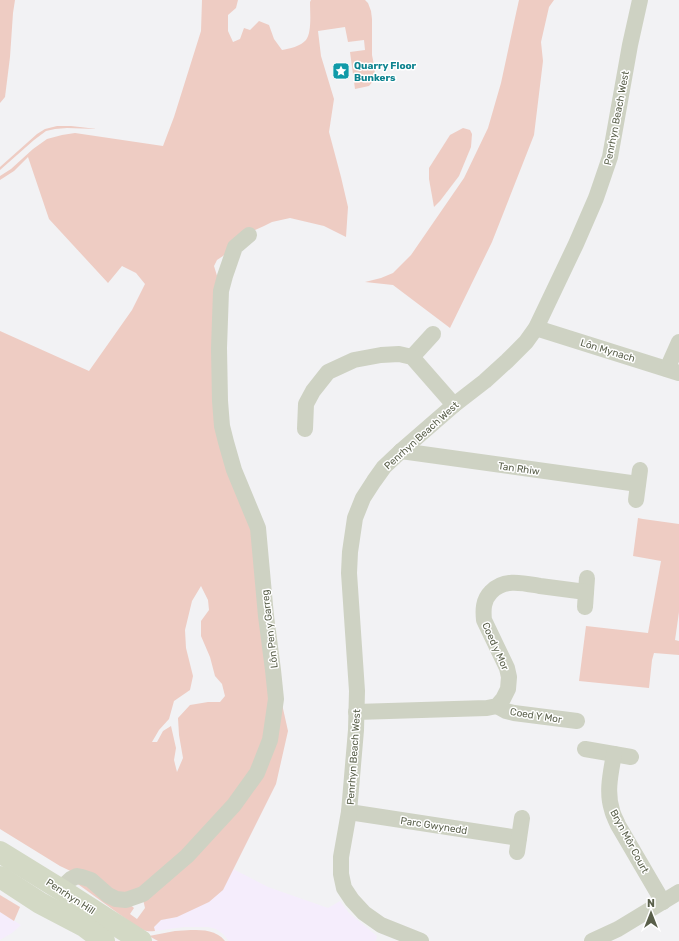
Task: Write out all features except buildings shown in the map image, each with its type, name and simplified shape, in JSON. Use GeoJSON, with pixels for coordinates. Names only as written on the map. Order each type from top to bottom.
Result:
{"type":"FeatureCollection","features":[{"type":"Feature","properties":{"kind":"main road","name":"Penrhyn Hill"},"geometry":{"type":"LineString","coordinates":[[0,852],[141,941]]}},
{"type":"Feature","properties":{"kind":"main road","name":"Penrhyn Hill"},"geometry":{"type":"LineString","coordinates":[[0,877],[40,903],[84,926],[104,941]]}},
{"type":"Feature","properties":{"kind":"street","name":"Penrhyn Beach West"},"geometry":{"type":"LineString","coordinates":[[421,941],[381,925],[364,913],[352,900],[344,888],[341,874],[341,857],[349,812],[356,730],[357,691],[349,573],[350,552],[355,518],[363,498],[384,467],[454,405],[485,381],[507,361],[526,342],[536,328],[593,205],[610,157],[630,45],[640,0]]}},
{"type":"Feature","properties":{"kind":"street","name":"Lôn Pen y Garreg"},"geometry":{"type":"LineString","coordinates":[[60,889],[71,879],[77,876],[82,876],[91,880],[108,895],[116,899],[126,900],[143,894],[187,856],[234,805],[257,773],[270,740],[276,700],[274,670],[266,616],[258,528],[234,470],[222,426],[220,401],[219,348],[221,292],[235,247],[249,235]]}},
{"type":"Feature","properties":{"kind":"street","name":"Lôn Mynach"},"geometry":{"type":"LineString","coordinates":[[536,328],[673,371]]}},
{"type":"Feature","properties":{"kind":"street"},"geometry":{"type":"LineString","coordinates":[[412,357],[433,334]]}},
{"type":"Feature","properties":{"kind":"street"},"geometry":{"type":"LineString","coordinates":[[673,371],[679,342]]}},
{"type":"Feature","properties":{"kind":"street"},"geometry":{"type":"LineString","coordinates":[[305,429],[306,390],[328,372],[354,360],[380,355],[399,354],[412,357],[454,405]]}},
{"type":"Feature","properties":{"kind":"street","name":"Tan Rhiw"},"geometry":{"type":"LineString","coordinates":[[401,451],[639,477],[636,500]]}},
{"type":"Feature","properties":{"kind":"street","name":"Coed y Mor"},"geometry":{"type":"LineString","coordinates":[[356,712],[487,708],[497,706],[503,699],[508,689],[509,677],[507,668],[484,620],[483,612],[487,595],[495,587],[504,583],[516,582],[586,592]]}},
{"type":"Feature","properties":{"kind":"street","name":"Coed Y Mor"},"geometry":{"type":"LineString","coordinates":[[497,706],[506,711],[558,725],[577,721]]}},
{"type":"Feature","properties":{"kind":"street"},"geometry":{"type":"LineString","coordinates":[[585,749],[631,757]]}},
{"type":"Feature","properties":{"kind":"street","name":"Bryn Môr Court"},"geometry":{"type":"LineString","coordinates":[[614,754],[609,788],[609,800],[612,811],[618,825],[663,902]]}},
{"type":"Feature","properties":{"kind":"street","name":"Parc Gwynedd"},"geometry":{"type":"LineString","coordinates":[[349,812],[518,845],[522,818]]}},
{"type":"Feature","properties":{"kind":"street"},"geometry":{"type":"LineString","coordinates":[[592,941],[618,929],[679,892]]}},
{"type":"Feature","properties":{"kind":"shaded area"},"geometry":{"type":"Polygon","coordinates":[[[0,0],[15,0],[5,97],[0,103],[0,0]]]}},
{"type":"Feature","properties":{"kind":"shaded area"},"geometry":{"type":"Polygon","coordinates":[[[202,0],[238,0],[236,8],[228,15],[228,31],[233,42],[240,39],[244,28],[250,30],[259,21],[269,25],[274,39],[282,50],[285,50],[295,47],[306,40],[310,27],[311,0],[365,0],[371,11],[372,55],[375,70],[373,81],[369,86],[355,89],[350,52],[365,50],[364,40],[348,42],[345,27],[318,31],[321,56],[334,99],[329,132],[348,207],[346,237],[324,226],[290,218],[272,222],[246,234],[217,260],[214,266],[218,279],[216,400],[252,520],[270,675],[269,725],[256,767],[207,827],[143,888],[121,895],[60,866],[0,829],[0,331],[89,371],[132,310],[145,284],[136,273],[122,266],[108,283],[49,219],[28,157],[14,171],[0,180],[0,176],[11,169],[33,149],[47,139],[62,135],[75,133],[163,146],[174,117],[201,31],[202,0]],[[201,586],[192,601],[185,630],[186,648],[193,676],[190,690],[174,701],[169,719],[159,730],[152,742],[157,742],[163,731],[171,726],[176,748],[174,760],[177,772],[183,758],[178,718],[190,705],[220,702],[225,696],[222,684],[215,676],[210,657],[201,636],[201,621],[209,610],[208,600],[201,586]]]}},
{"type":"Feature","properties":{"kind":"shaded area"},"geometry":{"type":"Polygon","coordinates":[[[519,0],[554,0],[549,7],[541,42],[543,61],[534,135],[492,242],[450,328],[393,285],[365,282],[393,273],[411,255],[464,178],[488,128],[501,83],[519,0]]]}},
{"type":"Feature","properties":{"kind":"shaded area"},"geometry":{"type":"Polygon","coordinates":[[[57,126],[97,129],[67,128],[46,131],[0,170],[0,167],[37,134],[45,129],[57,126]]]}},
{"type":"Feature","properties":{"kind":"shaded area"},"geometry":{"type":"Polygon","coordinates":[[[463,128],[470,130],[472,134],[471,147],[459,176],[434,207],[429,179],[429,168],[450,135],[463,128]]]}},
{"type":"Feature","properties":{"kind":"shaded area"},"geometry":{"type":"Polygon","coordinates":[[[638,518],[679,524],[679,612],[675,640],[679,641],[679,655],[654,653],[649,688],[579,681],[586,626],[648,633],[661,561],[633,556],[638,518]]]}},
{"type":"Feature","properties":{"kind":"shaded area"},"geometry":{"type":"Polygon","coordinates":[[[280,695],[288,731],[276,784],[223,890],[209,902],[177,917],[161,920],[154,927],[155,931],[150,931],[137,927],[75,882],[127,902],[134,908],[130,914],[137,919],[145,908],[143,899],[256,782],[280,695]]]}},
{"type":"Feature","properties":{"kind":"shaded area"},"geometry":{"type":"Polygon","coordinates":[[[233,869],[268,887],[328,908],[340,901],[349,913],[377,936],[376,941],[229,941],[216,929],[208,927],[184,927],[155,931],[154,927],[161,920],[177,917],[223,890],[233,869]]]}},
{"type":"Feature","properties":{"kind":"shaded area"},"geometry":{"type":"Polygon","coordinates":[[[0,895],[20,907],[14,921],[0,912],[0,895]]]}},
{"type":"Feature","properties":{"kind":"shaded area"},"geometry":{"type":"Polygon","coordinates":[[[0,912],[21,925],[12,933],[0,940],[0,912]]]}},
{"type":"Feature","properties":{"kind":"shaded area"},"geometry":{"type":"Polygon","coordinates":[[[191,930],[214,933],[225,941],[158,941],[149,936],[175,931],[191,930]]]}},
{"type":"Feature","properties":{"kind":"place","name":"Quarry Floor Bunkers"},"geometry":{"type":"Point","coordinates":[341,71]}}]}
